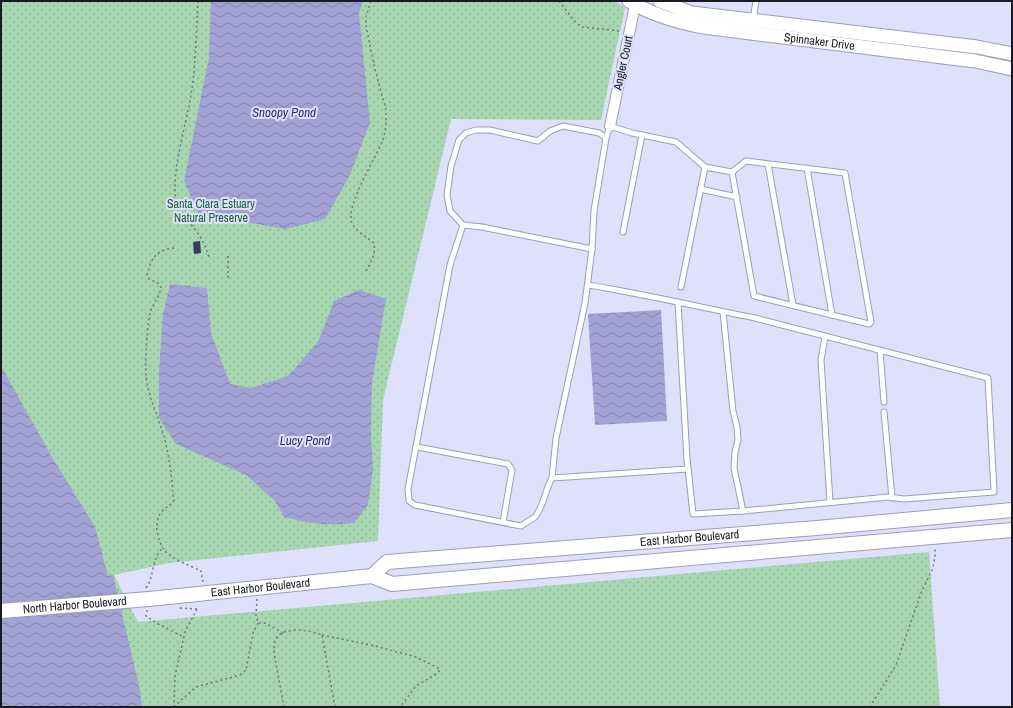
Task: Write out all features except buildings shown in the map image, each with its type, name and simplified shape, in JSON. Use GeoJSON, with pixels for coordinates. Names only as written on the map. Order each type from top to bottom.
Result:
{"type":"FeatureCollection","features":[{"type":"Feature","properties":{"kind":"main road","name":"East Harbor Boulevard"},"geometry":{"type":"LineString","coordinates":[[372,576],[387,562],[817,528],[1012,510]]}},
{"type":"Feature","properties":{"kind":"main road","name":"East Harbor Boulevard"},"geometry":{"type":"LineString","coordinates":[[147,598],[205,594],[372,576],[392,584],[1012,530]]}},
{"type":"Feature","properties":{"kind":"main road","name":"North Harbor Boulevard"},"geometry":{"type":"LineString","coordinates":[[1,612],[147,598]]}},
{"type":"Feature","properties":{"kind":"street","name":"Spinnaker Drive"},"geometry":{"type":"LineString","coordinates":[[660,1],[692,13],[977,47],[1012,54]]}},
{"type":"Feature","properties":{"kind":"street","name":"Angler Court"},"geometry":{"type":"LineString","coordinates":[[610,126],[630,32],[634,2]]}},
{"type":"Feature","properties":{"kind":"street","name":"Spinnaker Drive"},"geometry":{"type":"LineString","coordinates":[[634,2],[667,18],[688,24],[975,61],[1012,69]]}},
{"type":"Feature","properties":{"kind":"lane"},"geometry":{"type":"LineString","coordinates":[[751,33],[756,1]]}},
{"type":"Feature","properties":{"kind":"lane"},"geometry":{"type":"LineString","coordinates":[[592,249],[482,227],[463,225],[450,211],[447,195],[451,166],[458,140],[466,133],[476,130],[490,130],[538,141],[550,131],[563,126],[599,133],[606,138]]}},
{"type":"Feature","properties":{"kind":"lane"},"geometry":{"type":"LineString","coordinates":[[463,225],[450,265],[408,489],[409,501],[415,506],[521,526],[534,517],[540,508],[548,484],[552,478],[556,438],[588,285],[594,211],[606,138],[610,126],[642,135],[676,142],[704,167],[732,172],[746,161],[845,173],[871,322],[869,324],[754,296],[732,172]]}},
{"type":"Feature","properties":{"kind":"lane"},"geometry":{"type":"LineString","coordinates":[[623,232],[642,135]]}},
{"type":"Feature","properties":{"kind":"lane"},"geometry":{"type":"LineString","coordinates":[[768,164],[793,305]]}},
{"type":"Feature","properties":{"kind":"lane"},"geometry":{"type":"LineString","coordinates":[[680,287],[704,167]]}},
{"type":"Feature","properties":{"kind":"lane"},"geometry":{"type":"LineString","coordinates":[[807,168],[832,315]]}},
{"type":"Feature","properties":{"kind":"lane"},"geometry":{"type":"LineString","coordinates":[[700,190],[737,196]]}},
{"type":"Feature","properties":{"kind":"lane"},"geometry":{"type":"LineString","coordinates":[[588,285],[678,302],[755,318],[988,378],[994,492],[904,499],[892,498],[830,502],[743,511],[693,514],[688,469],[678,302]]}},
{"type":"Feature","properties":{"kind":"lane"},"geometry":{"type":"LineString","coordinates":[[723,312],[732,411],[737,427],[738,440],[735,452],[734,468],[743,511]]}},
{"type":"Feature","properties":{"kind":"lane"},"geometry":{"type":"LineString","coordinates":[[825,337],[821,360],[830,502]]}},
{"type":"Feature","properties":{"kind":"lane"},"geometry":{"type":"LineString","coordinates":[[880,351],[884,402]]}},
{"type":"Feature","properties":{"kind":"lane"},"geometry":{"type":"LineString","coordinates":[[884,412],[892,498]]}},
{"type":"Feature","properties":{"kind":"lane"},"geometry":{"type":"LineString","coordinates":[[417,447],[508,464],[512,470],[503,522]]}},
{"type":"Feature","properties":{"kind":"lane"},"geometry":{"type":"LineString","coordinates":[[552,478],[688,469]]}},
{"type":"Feature","properties":{"kind":"path"},"geometry":{"type":"LineString","coordinates":[[198,1],[192,95],[179,160],[175,190],[180,209],[204,244],[209,257]]}},
{"type":"Feature","properties":{"kind":"path"},"geometry":{"type":"LineString","coordinates":[[366,271],[375,250],[374,244],[359,232],[352,224],[351,211],[356,196],[381,144],[386,130],[385,103],[380,90],[366,25],[366,17],[371,1]]}},
{"type":"Feature","properties":{"kind":"path"},"geometry":{"type":"LineString","coordinates":[[559,1],[576,24],[583,27],[630,32]]}},
{"type":"Feature","properties":{"kind":"path"},"geometry":{"type":"LineString","coordinates":[[174,248],[166,249],[160,252],[150,261],[147,275],[149,279],[158,283],[161,287],[149,315],[146,369],[147,386],[166,442],[174,500],[172,504],[163,510],[156,522],[158,536],[166,551],[174,557],[201,571],[205,594]]}},
{"type":"Feature","properties":{"kind":"path"},"geometry":{"type":"LineString","coordinates":[[228,256],[228,279]]}},
{"type":"Feature","properties":{"kind":"path"},"geometry":{"type":"LineString","coordinates":[[870,707],[896,664],[921,593],[933,568],[935,556],[934,536]]}},
{"type":"Feature","properties":{"kind":"path"},"geometry":{"type":"LineString","coordinates":[[163,547],[156,557],[154,570],[149,584],[146,616],[158,624],[184,636]]}},
{"type":"Feature","properties":{"kind":"path"},"geometry":{"type":"LineString","coordinates":[[174,707],[196,687],[240,675],[246,670],[253,633],[258,623],[256,615],[259,588]]}},
{"type":"Feature","properties":{"kind":"path"},"geometry":{"type":"LineString","coordinates":[[174,707],[175,676],[184,636],[197,609]]}},
{"type":"Feature","properties":{"kind":"path"},"geometry":{"type":"LineString","coordinates":[[258,623],[265,623],[283,633]]}},
{"type":"Feature","properties":{"kind":"path"},"geometry":{"type":"LineString","coordinates":[[284,707],[274,653],[276,639],[283,633],[303,630],[416,656],[440,669],[438,673],[412,690],[400,707]]}},
{"type":"Feature","properties":{"kind":"path"},"geometry":{"type":"LineString","coordinates":[[322,635],[335,707]]}},
{"type":"Feature","properties":{"kind":"green space","name":"Santa Clara Estuary Natural Preserve"},"geometry":{"type":"Polygon","coordinates":[[[1,1],[615,1],[625,8],[601,120],[451,119],[383,400],[378,541],[169,563],[114,575],[138,622],[929,552],[940,707],[1,707],[1,1]]]}},
{"type":"Feature","properties":{"kind":"water","name":"Snoopy Pond"},"geometry":{"type":"Polygon","coordinates":[[[211,1],[363,1],[359,13],[370,123],[349,177],[325,219],[285,229],[198,213],[184,181],[209,57],[211,1]]]}},
{"type":"Feature","properties":{"kind":"water","name":"Lucy Pond"},"geometry":{"type":"Polygon","coordinates":[[[170,284],[207,288],[211,333],[230,384],[251,388],[288,376],[318,342],[334,301],[359,290],[386,299],[372,382],[371,434],[373,469],[368,505],[354,523],[319,524],[284,517],[275,501],[246,475],[176,444],[159,418],[159,370],[163,314],[170,284]]]}},
{"type":"Feature","properties":{"kind":"water"},"geometry":{"type":"Polygon","coordinates":[[[661,310],[667,421],[595,425],[588,314],[661,310]]]}},
{"type":"Feature","properties":{"kind":"water"},"geometry":{"type":"Polygon","coordinates":[[[1,366],[52,457],[95,527],[108,576],[113,575],[140,690],[142,707],[1,707],[1,366]]]}}]}
